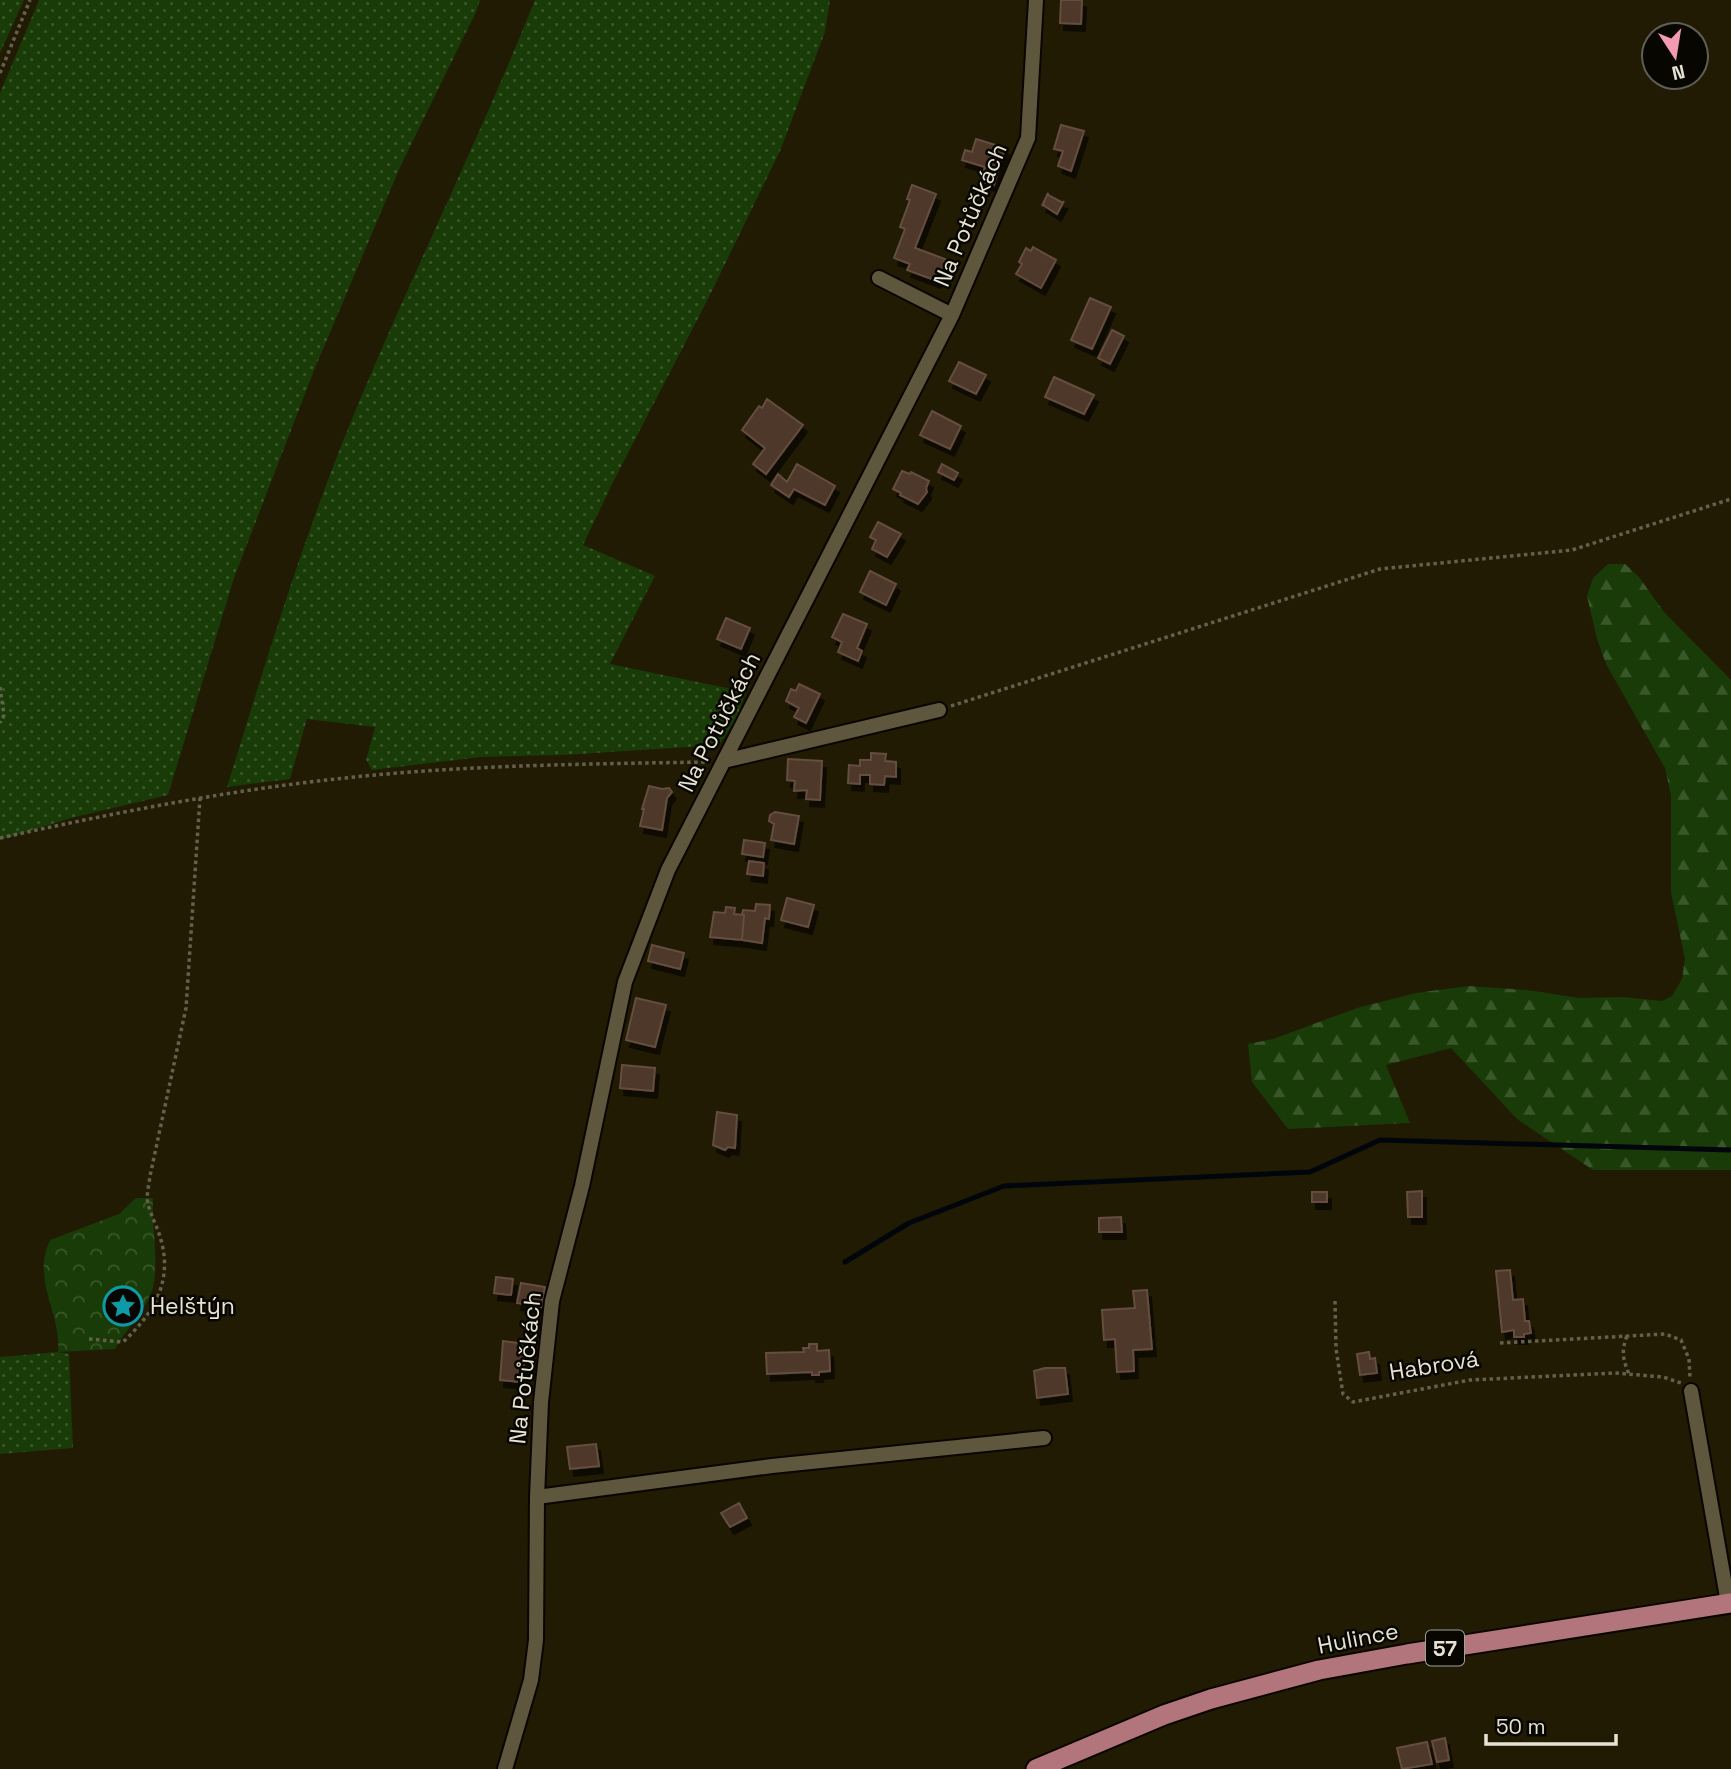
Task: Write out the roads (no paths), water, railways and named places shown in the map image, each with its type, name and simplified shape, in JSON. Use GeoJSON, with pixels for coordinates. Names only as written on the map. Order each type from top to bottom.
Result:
{"type":"FeatureCollection","features":[{"type":"Feature","properties":{"kind":"main road","name":"Hulince"},"geometry":{"type":"LineString","coordinates":[[1036,1769],[1164,1715],[1246,1688],[1319,1670],[1729,1603]]}},
{"type":"Feature","properties":{"kind":"street","name":"Na Potůčkách"},"geometry":{"type":"LineString","coordinates":[[505,1769],[531,1680],[536,1640],[541,1402],[552,1301],[582,1186],[625,982],[668,870],[952,315],[1028,138],[1036,0]]}},
{"type":"Feature","properties":{"kind":"street"},"geometry":{"type":"LineString","coordinates":[[879,278],[952,315]]}},
{"type":"Feature","properties":{"kind":"street"},"geometry":{"type":"LineString","coordinates":[[724,761],[939,710]]}},
{"type":"Feature","properties":{"kind":"street"},"geometry":{"type":"LineString","coordinates":[[1691,1391],[1729,1603]]}},
{"type":"Feature","properties":{"kind":"street"},"geometry":{"type":"LineString","coordinates":[[537,1497],[772,1466],[1044,1438]]}},
{"type":"Feature","properties":{"kind":"waterway"},"geometry":{"type":"LineString","coordinates":[[845,1262],[909,1223],[1004,1186],[1310,1172],[1380,1140],[1731,1150]]}},
{"type":"Feature","properties":{"kind":"place","name":"Helštýn"},"geometry":{"type":"Point","coordinates":[123,1306]}}]}
